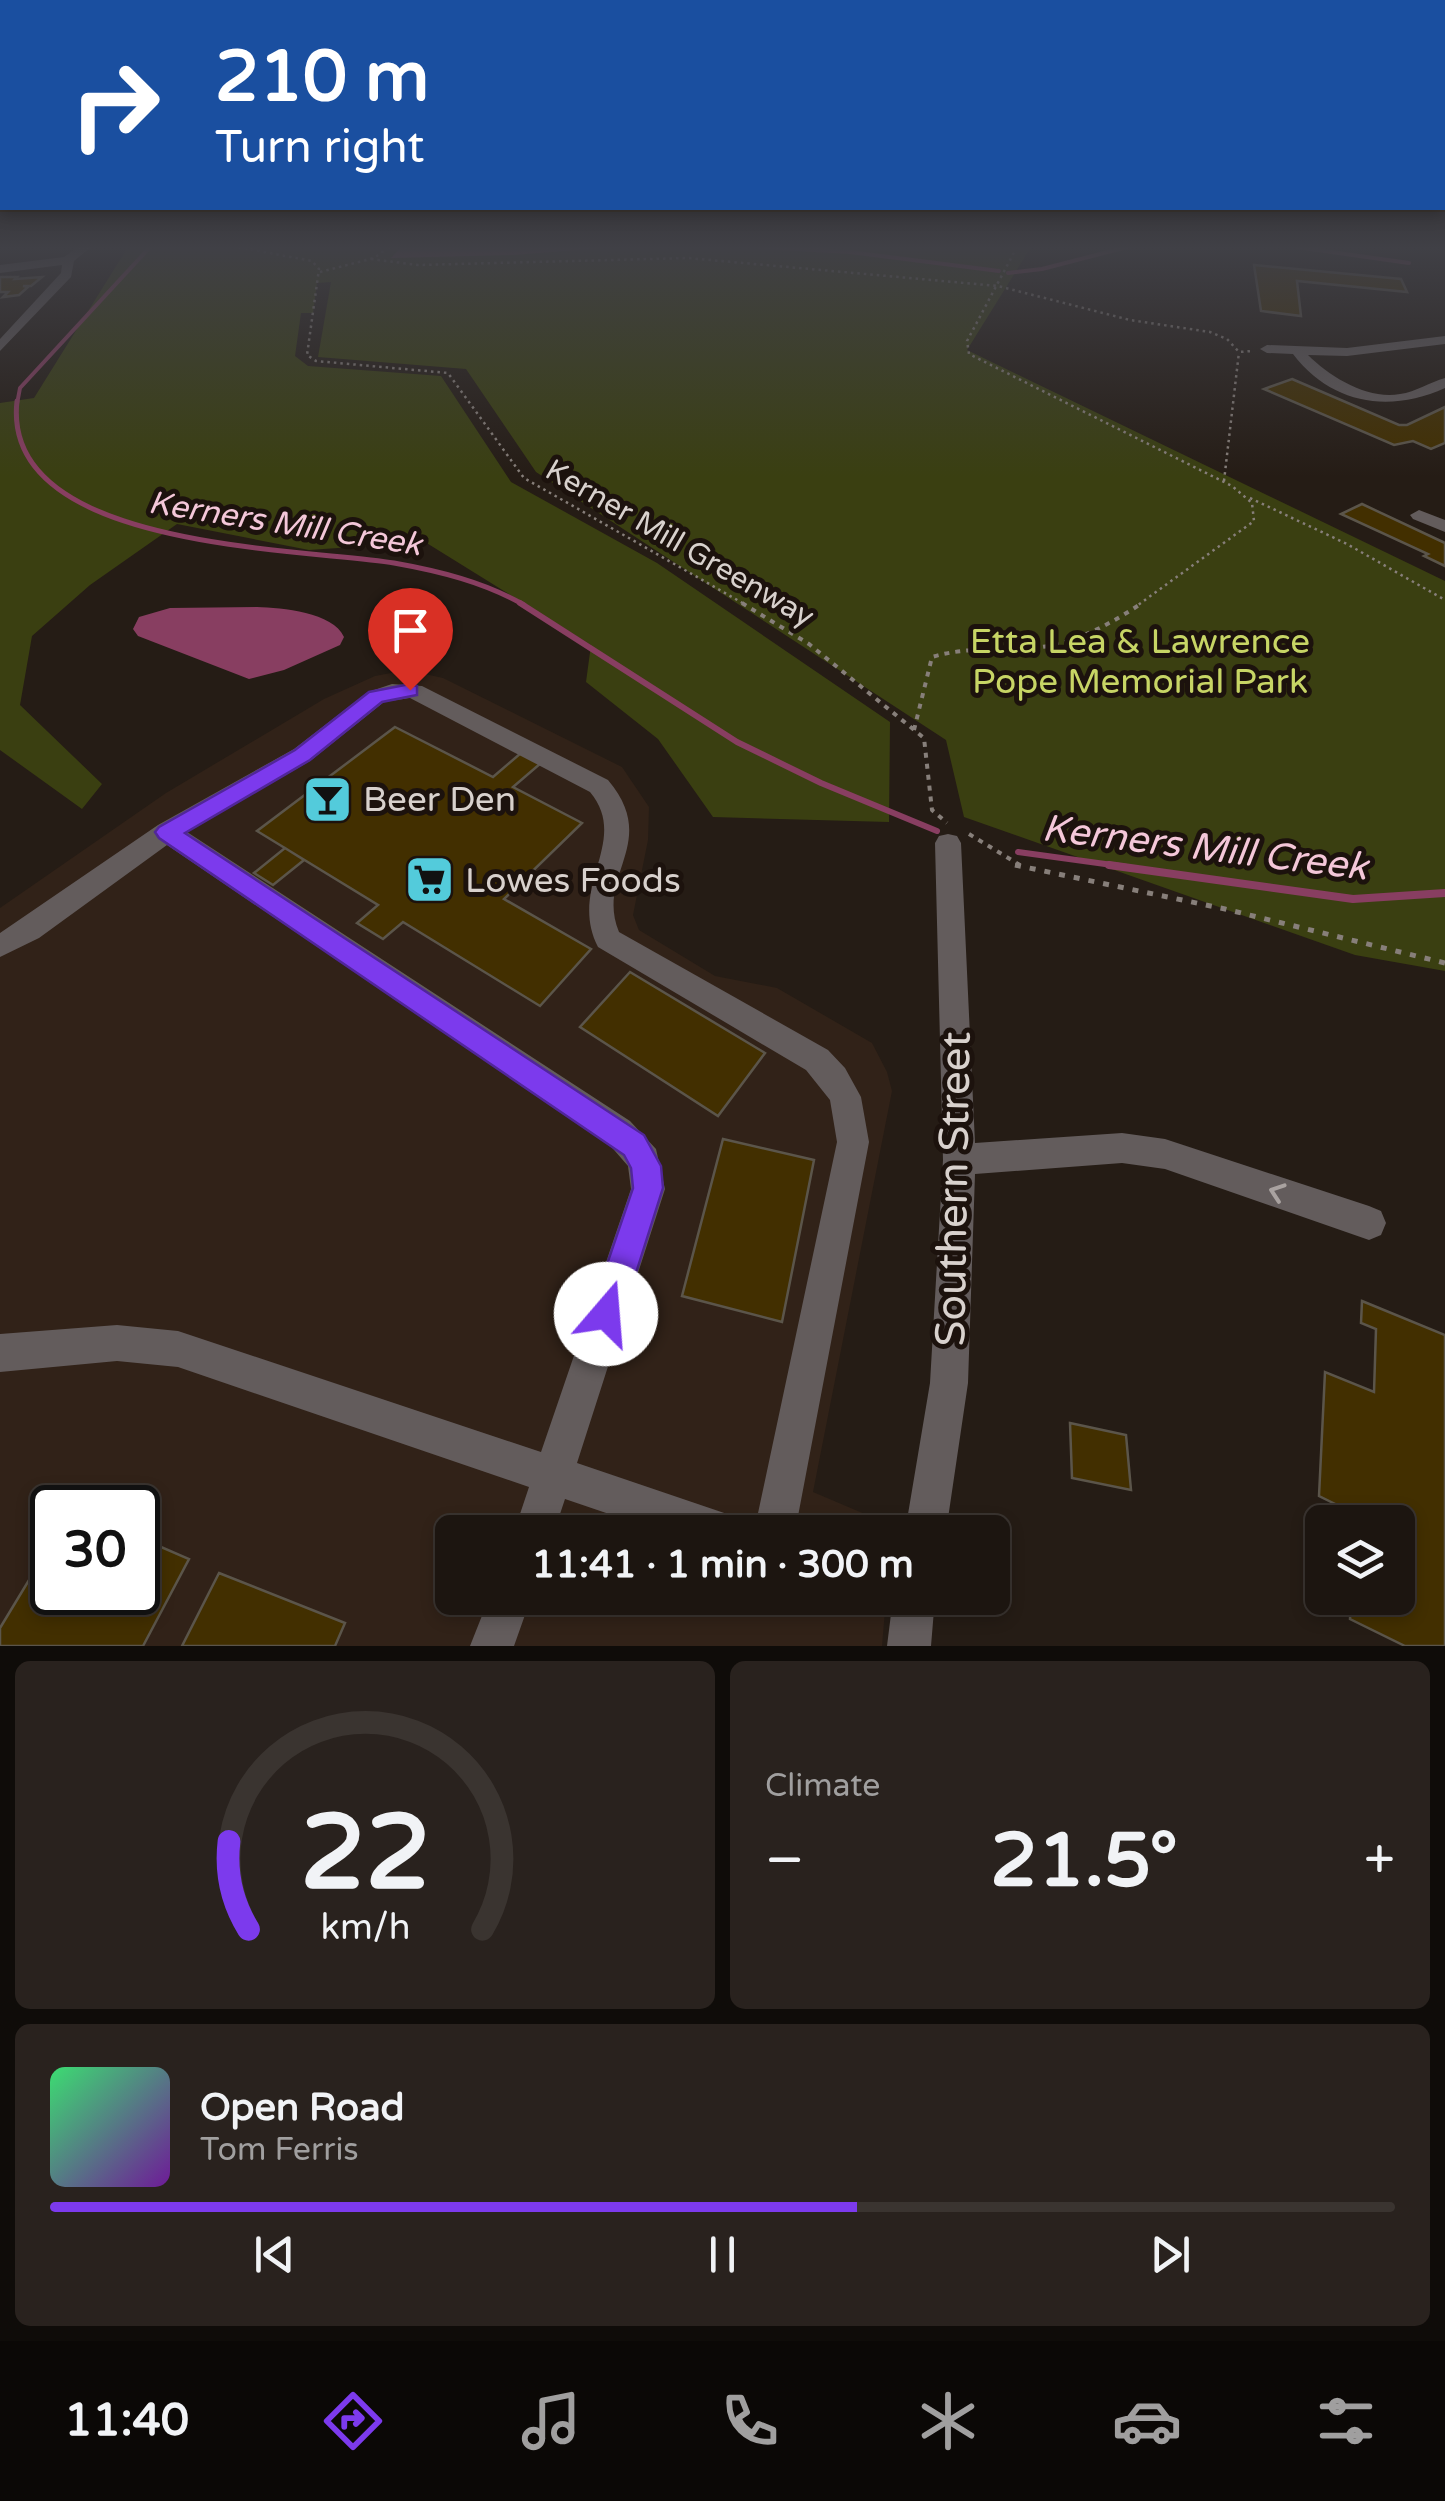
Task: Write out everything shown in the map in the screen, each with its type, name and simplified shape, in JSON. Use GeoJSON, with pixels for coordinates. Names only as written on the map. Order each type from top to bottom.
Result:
{"type":"FeatureCollection","features":[{"type":"Feature","properties":{"kind":"street"},"geometry":{"type":"LineString","coordinates":[[0,347],[21,324]]}},
{"type":"Feature","properties":{"kind":"street"},"geometry":{"type":"LineString","coordinates":[[1266,349],[1392,349],[1445,340]]}},
{"type":"Feature","properties":{"kind":"street"},"geometry":{"type":"LineString","coordinates":[[1297,350],[1304,362],[1366,394],[1396,400],[1445,382]]}},
{"type":"Feature","properties":{"kind":"street"},"geometry":{"type":"LineString","coordinates":[[1418,515],[1445,527]]}},
{"type":"Feature","properties":{"kind":"street"},"geometry":{"type":"LineString","coordinates":[[0,946],[29,930],[167,832],[302,755],[376,697],[399,690],[414,691],[567,766],[610,795],[620,822],[600,910],[606,936],[817,1060],[838,1082],[850,1107],[853,1142],[777,1515]]}},
{"type":"Feature","properties":{"kind":"street"},"geometry":{"type":"LineString","coordinates":[[167,832],[620,1132],[641,1154],[648,1188],[540,1515]]}},
{"type":"Feature","properties":{"kind":"street","name":"Southern Street"},"geometry":{"type":"LineString","coordinates":[[928,1515],[948,1383],[959,1160],[961,840]]}},
{"type":"Feature","properties":{"kind":"street"},"geometry":{"type":"LineString","coordinates":[[0,958],[29,930]]}},
{"type":"Feature","properties":{"kind":"street"},"geometry":{"type":"LineString","coordinates":[[959,1160],[1122,1148],[1165,1154],[1369,1224]]}},
{"type":"Feature","properties":{"kind":"street"},"geometry":{"type":"LineString","coordinates":[[0,1353],[117,1343],[178,1349],[670,1515]]}},
{"type":"Feature","properties":{"kind":"street"},"geometry":{"type":"LineString","coordinates":[[492,1646],[504,1615]]}},
{"type":"Feature","properties":{"kind":"street"},"geometry":{"type":"LineString","coordinates":[[909,1646],[912,1615]]}},
{"type":"Feature","properties":{"kind":"path","name":"Kerner Mill Greenway"},"geometry":{"type":"LineString","coordinates":[[312,324],[307,355],[316,362],[448,373],[524,478],[650,547],[809,644],[914,730]]}},
{"type":"Feature","properties":{"kind":"path"},"geometry":{"type":"LineString","coordinates":[[977,324],[965,348],[969,354],[1347,544],[1445,600]]}},
{"type":"Feature","properties":{"kind":"path"},"geometry":{"type":"LineString","coordinates":[[1155,324],[1210,332],[1227,339],[1240,352]]}},
{"type":"Feature","properties":{"kind":"path"},"geometry":{"type":"LineString","coordinates":[[1240,352],[1266,349]]}},
{"type":"Feature","properties":{"kind":"path"},"geometry":{"type":"LineString","coordinates":[[1224,482],[1240,352]]}},
{"type":"Feature","properties":{"kind":"path"},"geometry":{"type":"LineString","coordinates":[[1245,496],[1255,510],[1254,521],[1092,632],[1057,645],[1022,650],[952,650],[932,657],[914,730],[924,738],[922,750],[936,817],[961,840],[1017,866],[1445,963]]}},
{"type":"Feature","properties":{"kind":"shaded area"},"geometry":{"type":"Polygon","coordinates":[[[257,607],[318,617],[344,637],[340,645],[284,670],[249,679],[138,636],[133,629],[139,617],[170,608],[257,607]]]}},
{"type":"Feature","properties":{"kind":"shaded area"},"geometry":{"type":"Polygon","coordinates":[[[407,670],[443,678],[622,767],[649,807],[648,840],[633,915],[639,930],[715,976],[777,988],[872,1043],[892,1091],[813,1492],[867,1515],[435,1515],[435,1615],[885,1615],[882,1646],[0,1646],[0,908],[166,793],[324,699],[375,676],[407,670]]]}},
{"type":"Feature","properties":{"kind":"green space","name":"Etta Lea & Lawrence Pope Memorial Park"},"geometry":{"type":"Polygon","coordinates":[[[80,324],[299,324],[295,356],[308,366],[441,376],[511,482],[657,563],[890,722],[889,822],[713,817],[658,739],[586,682],[591,645],[425,542],[309,550],[177,524],[90,585],[32,636],[20,705],[102,784],[82,809],[0,750],[0,403],[34,398],[80,324]]]}},
{"type":"Feature","properties":{"kind":"green space","name":"Etta Lea & Lawrence Pope Memorial Park"},"geometry":{"type":"Polygon","coordinates":[[[324,324],[983,324],[967,350],[1445,581],[1445,971],[1355,955],[964,817],[946,740],[536,472],[466,369],[318,357],[324,324]]]}},
{"type":"Feature","properties":{"kind":"building"},"geometry":{"type":"Polygon","coordinates":[[[1292,379],[1399,425],[1445,407],[1445,443],[1431,449],[1413,441],[1394,445],[1264,389],[1292,379]]]}},
{"type":"Feature","properties":{"kind":"building"},"geometry":{"type":"Polygon","coordinates":[[[1362,504],[1445,543],[1445,566],[1424,556],[1428,554],[1341,514],[1362,504]]]}},
{"type":"Feature","properties":{"kind":"building","name":"Lowes Foods"},"geometry":{"type":"Polygon","coordinates":[[[395,727],[493,777],[521,753],[541,763],[513,787],[582,823],[504,899],[591,949],[540,1006],[403,922],[383,939],[357,923],[378,905],[257,831],[395,727]]]}},
{"type":"Feature","properties":{"kind":"building"},"geometry":{"type":"Polygon","coordinates":[[[285,848],[304,860],[273,885],[254,873],[285,848]]]}},
{"type":"Feature","properties":{"kind":"building"},"geometry":{"type":"Polygon","coordinates":[[[630,972],[765,1053],[718,1116],[580,1027],[630,972]]]}},
{"type":"Feature","properties":{"kind":"building"},"geometry":{"type":"Polygon","coordinates":[[[723,1139],[814,1160],[782,1322],[682,1296],[723,1139]]]}},
{"type":"Feature","properties":{"kind":"building"},"geometry":{"type":"Polygon","coordinates":[[[1362,1301],[1445,1335],[1445,1646],[1405,1646],[1350,1619],[1350,1615],[1415,1615],[1415,1505],[1337,1505],[1319,1496],[1325,1372],[1374,1392],[1376,1329],[1361,1323],[1362,1301]]]}},
{"type":"Feature","properties":{"kind":"building"},"geometry":{"type":"Polygon","coordinates":[[[1070,1423],[1126,1435],[1131,1490],[1072,1478],[1070,1423]]]}},
{"type":"Feature","properties":{"kind":"building"},"geometry":{"type":"Polygon","coordinates":[[[160,1546],[189,1559],[160,1614],[160,1546]]]}},
{"type":"Feature","properties":{"kind":"building"},"geometry":{"type":"Polygon","coordinates":[[[219,1573],[345,1623],[335,1646],[182,1646],[219,1573]]]}},
{"type":"Feature","properties":{"kind":"building"},"geometry":{"type":"Polygon","coordinates":[[[30,1578],[30,1615],[159,1615],[143,1646],[0,1646],[0,1628],[30,1578]]]}},
{"type":"Feature","properties":{"kind":"waterway","name":"Kerners Mill Creek"},"geometry":{"type":"LineString","coordinates":[[17,403],[20,388],[79,324]]}},
{"type":"Feature","properties":{"kind":"waterway","name":"Kerners Mill Creek"},"geometry":{"type":"LineString","coordinates":[[17,403],[25,450],[56,487],[105,514],[166,533],[231,545],[428,570],[477,584],[524,605]]}},
{"type":"Feature","properties":{"kind":"waterway","name":"Kerners Mill Creek"},"geometry":{"type":"LineString","coordinates":[[520,603],[737,742],[821,783],[937,831]]}},
{"type":"Feature","properties":{"kind":"waterway","name":"Kerners Mill Creek"},"geometry":{"type":"LineString","coordinates":[[1018,852],[1127,867]]}},
{"type":"Feature","properties":{"kind":"waterway","name":"Kerners Mill Creek"},"geometry":{"type":"LineString","coordinates":[[1109,865],[1353,899],[1445,893]]}},
{"type":"Feature","properties":{"kind":"place","name":"Beer Den"},"geometry":{"type":"Point","coordinates":[328,799]}},
{"type":"Feature","properties":{"kind":"place","name":"Lowes Foods"},"geometry":{"type":"Point","coordinates":[430,880]}},
{"type":"Feature","properties":{"kind":"route"},"geometry":{"type":"LineString","coordinates":[[410,690],[376,697],[302,755],[167,832],[620,1132],[634,1145],[646,1166],[648,1188],[606,1314]]}}]}
